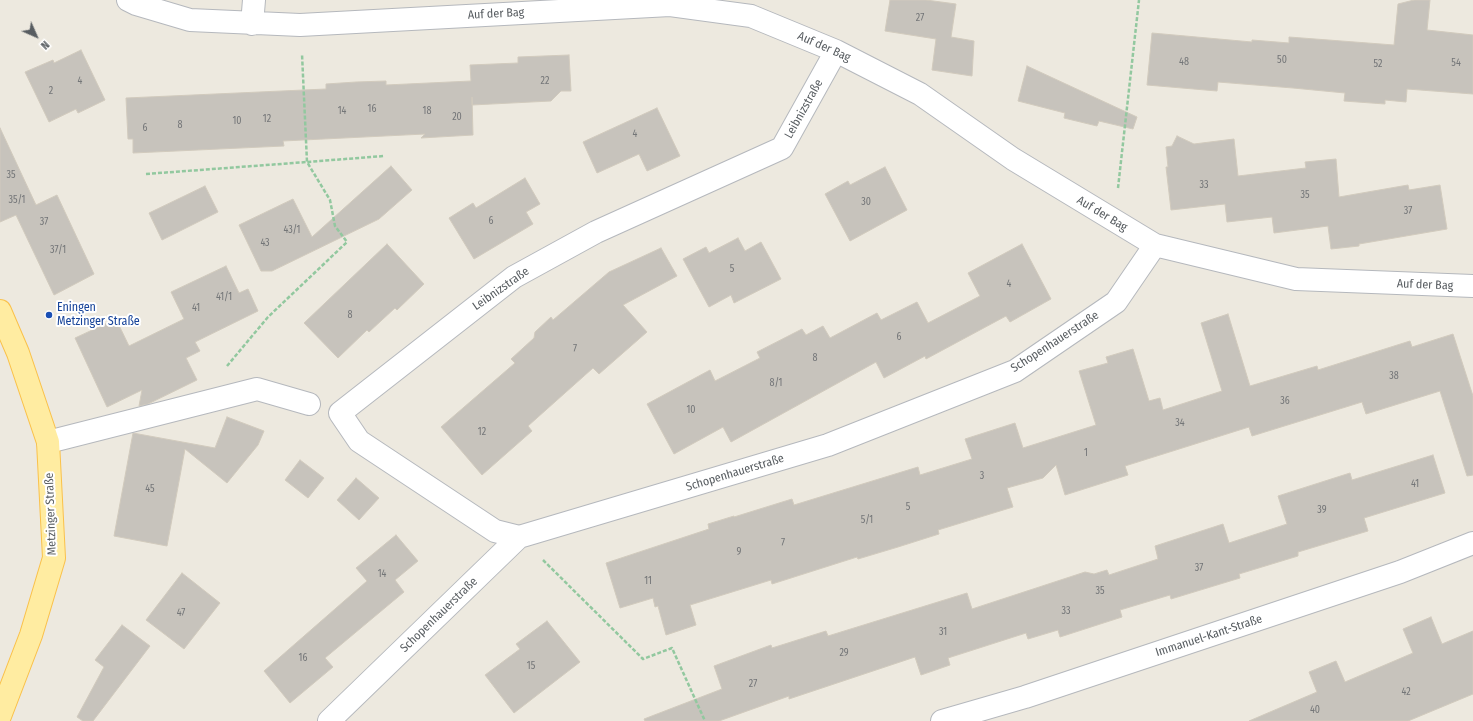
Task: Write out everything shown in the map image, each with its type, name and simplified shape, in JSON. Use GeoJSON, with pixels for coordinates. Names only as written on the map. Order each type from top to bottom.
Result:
{"type":"FeatureCollection","features":[{"type":"Feature","properties":{"kind":"main road","name":"Metzinger Straße"},"geometry":{"type":"LineString","coordinates":[[0,311],[18,353],[48,442],[54,558],[31,635],[0,716]]}},
{"type":"Feature","properties":{"kind":"street","name":"Auf der Bag"},"geometry":{"type":"LineString","coordinates":[[128,0],[136,4],[190,20],[252,24],[300,25],[670,4],[751,16],[836,51],[920,94],[1013,159],[1114,222],[1155,245],[1296,279],[1473,286]]}},
{"type":"Feature","properties":{"kind":"street"},"geometry":{"type":"LineString","coordinates":[[252,24],[254,0]]}},
{"type":"Feature","properties":{"kind":"street","name":"Leibnizstraße"},"geometry":{"type":"LineString","coordinates":[[519,537],[496,531],[359,441],[340,413],[514,277],[596,232],[782,148],[836,51]]}},
{"type":"Feature","properties":{"kind":"street","name":"Schopenhauerstraße"},"geometry":{"type":"LineString","coordinates":[[329,721],[519,537],[828,445],[1014,371],[1116,302],[1155,245]]}},
{"type":"Feature","properties":{"kind":"street"},"geometry":{"type":"LineString","coordinates":[[48,442],[257,389],[309,404]]}},
{"type":"Feature","properties":{"kind":"street","name":"Immanuel-Kant-Straße"},"geometry":{"type":"LineString","coordinates":[[942,721],[1025,697],[1400,572],[1473,543]]}},
{"type":"Feature","properties":{"kind":"path"},"geometry":{"type":"LineString","coordinates":[[1114,222],[1139,0]]}},
{"type":"Feature","properties":{"kind":"path"},"geometry":{"type":"LineString","coordinates":[[214,400],[218,378],[268,317],[347,242],[335,226],[330,200],[307,162],[300,25]]}},
{"type":"Feature","properties":{"kind":"path"},"geometry":{"type":"LineString","coordinates":[[146,174],[384,156]]}},
{"type":"Feature","properties":{"kind":"path"},"geometry":{"type":"LineString","coordinates":[[519,537],[643,659],[672,648],[705,721]]}},
{"type":"Feature","properties":{"kind":"building"},"geometry":{"type":"Polygon","coordinates":[[[890,0],[926,0],[956,4],[951,37],[974,41],[972,76],[932,70],[936,39],[885,31],[890,0]]]}},
{"type":"Feature","properties":{"kind":"building"},"geometry":{"type":"Polygon","coordinates":[[[1414,0],[1430,0],[1427,30],[1473,35],[1473,94],[1407,89],[1406,102],[1385,100],[1385,104],[1344,101],[1345,93],[1218,82],[1217,91],[1147,85],[1152,33],[1252,42],[1252,40],[1289,43],[1289,37],[1394,45],[1398,4],[1414,0]]]}},
{"type":"Feature","properties":{"kind":"building"},"geometry":{"type":"Polygon","coordinates":[[[81,50],[105,100],[78,113],[76,109],[49,122],[25,72],[53,60],[54,63],[81,50]]]}},
{"type":"Feature","properties":{"kind":"building"},"geometry":{"type":"Polygon","coordinates":[[[569,55],[571,91],[561,91],[551,101],[472,105],[473,135],[421,138],[425,134],[283,141],[284,146],[133,153],[133,139],[128,139],[126,98],[326,89],[326,84],[356,82],[386,81],[386,85],[471,81],[470,65],[518,63],[518,57],[569,55]]]}},
{"type":"Feature","properties":{"kind":"building"},"geometry":{"type":"Polygon","coordinates":[[[1027,66],[1137,117],[1133,129],[1099,121],[1097,126],[1064,118],[1065,113],[1018,101],[1027,66]]]}},
{"type":"Feature","properties":{"kind":"building"},"geometry":{"type":"Polygon","coordinates":[[[657,108],[680,156],[647,171],[639,154],[597,173],[583,142],[657,108]]]}},
{"type":"Feature","properties":{"kind":"building"},"geometry":{"type":"Polygon","coordinates":[[[0,128],[36,205],[57,195],[94,274],[54,295],[16,215],[0,222],[0,128]]]}},
{"type":"Feature","properties":{"kind":"building"},"geometry":{"type":"Polygon","coordinates":[[[1177,136],[1194,144],[1234,139],[1238,176],[1306,168],[1305,162],[1336,159],[1339,197],[1408,185],[1409,190],[1440,185],[1447,229],[1359,244],[1359,246],[1331,249],[1328,226],[1274,233],[1272,217],[1227,222],[1225,204],[1171,210],[1166,167],[1168,167],[1166,147],[1172,146],[1177,136]]]}},
{"type":"Feature","properties":{"kind":"building"},"geometry":{"type":"Polygon","coordinates":[[[391,166],[412,190],[379,219],[272,271],[261,271],[239,225],[293,199],[312,237],[391,166]]]}},
{"type":"Feature","properties":{"kind":"building"},"geometry":{"type":"Polygon","coordinates":[[[885,167],[907,210],[850,241],[825,194],[848,181],[850,185],[885,167]]]}},
{"type":"Feature","properties":{"kind":"building"},"geometry":{"type":"Polygon","coordinates":[[[525,178],[540,204],[526,212],[533,224],[474,259],[449,218],[473,203],[476,208],[525,178]]]}},
{"type":"Feature","properties":{"kind":"building"},"geometry":{"type":"Polygon","coordinates":[[[205,186],[218,212],[162,240],[149,213],[205,186]]]}},
{"type":"Feature","properties":{"kind":"building"},"geometry":{"type":"Polygon","coordinates":[[[738,238],[745,251],[761,242],[781,279],[734,303],[731,295],[709,307],[683,259],[706,247],[709,253],[738,238]]]}},
{"type":"Feature","properties":{"kind":"building"},"geometry":{"type":"Polygon","coordinates":[[[387,244],[424,284],[397,310],[395,308],[369,332],[367,330],[338,358],[304,323],[387,244]]]}},
{"type":"Feature","properties":{"kind":"building"},"geometry":{"type":"Polygon","coordinates":[[[1022,244],[1051,299],[1010,322],[1006,316],[926,359],[925,356],[884,378],[876,362],[731,442],[723,427],[674,454],[647,404],[710,370],[715,381],[760,358],[757,352],[802,329],[806,335],[823,326],[830,338],[877,313],[881,320],[917,302],[928,323],[980,296],[968,273],[1022,244]]]}},
{"type":"Feature","properties":{"kind":"building"},"geometry":{"type":"Polygon","coordinates":[[[661,248],[677,276],[623,305],[647,332],[599,374],[593,368],[528,426],[532,431],[482,475],[441,427],[515,363],[511,359],[534,338],[535,332],[551,317],[553,320],[609,272],[661,248]]]}},
{"type":"Feature","properties":{"kind":"building"},"geometry":{"type":"Polygon","coordinates":[[[226,266],[239,293],[248,289],[258,311],[195,342],[200,351],[186,358],[197,380],[148,404],[139,406],[142,390],[107,407],[75,338],[116,319],[129,346],[184,319],[171,292],[226,266]]]}},
{"type":"Feature","properties":{"kind":"building"},"geometry":{"type":"Polygon","coordinates":[[[1228,314],[1250,386],[1317,366],[1318,370],[1410,341],[1412,347],[1453,334],[1473,396],[1473,475],[1467,476],[1440,391],[1366,414],[1362,402],[1252,436],[1249,427],[1125,466],[1128,475],[1065,495],[1056,465],[1043,478],[1007,488],[1013,507],[938,530],[939,534],[898,547],[858,559],[857,557],[772,584],[771,580],[690,605],[696,625],[666,635],[658,606],[655,607],[653,598],[620,608],[606,563],[709,529],[708,524],[792,499],[794,505],[918,467],[920,475],[972,459],[965,439],[1015,423],[1023,448],[1096,425],[1079,371],[1108,363],[1106,357],[1133,349],[1149,401],[1160,398],[1163,410],[1222,391],[1201,323],[1228,314]]]}},
{"type":"Feature","properties":{"kind":"building"},"geometry":{"type":"Polygon","coordinates":[[[227,417],[264,431],[258,445],[227,483],[185,449],[167,546],[114,536],[133,433],[215,448],[227,417]]]}},
{"type":"Feature","properties":{"kind":"building"},"geometry":{"type":"Polygon","coordinates":[[[1433,455],[1445,493],[1364,518],[1368,531],[1298,552],[1298,556],[1239,574],[1240,578],[1171,599],[1170,595],[1120,610],[1122,617],[1060,637],[1058,630],[1028,639],[1026,633],[948,658],[950,665],[921,675],[915,657],[789,699],[789,696],[719,721],[645,721],[644,719],[722,689],[714,666],[771,645],[772,648],[826,631],[828,636],[967,593],[972,609],[1085,572],[1094,574],[1107,570],[1109,575],[1158,559],[1155,546],[1223,524],[1229,543],[1287,524],[1278,496],[1350,473],[1352,480],[1433,455]]]}},
{"type":"Feature","properties":{"kind":"building"},"geometry":{"type":"Polygon","coordinates":[[[300,460],[324,478],[308,498],[285,480],[300,460]]]}},
{"type":"Feature","properties":{"kind":"building"},"geometry":{"type":"Polygon","coordinates":[[[356,478],[379,498],[359,520],[337,500],[356,478]]]}},
{"type":"Feature","properties":{"kind":"building"},"geometry":{"type":"Polygon","coordinates":[[[396,535],[418,561],[395,580],[404,592],[325,658],[333,667],[290,703],[264,671],[367,581],[356,568],[396,535]]]}},
{"type":"Feature","properties":{"kind":"building"},"geometry":{"type":"Polygon","coordinates":[[[182,573],[220,603],[184,649],[146,620],[182,573]]]}},
{"type":"Feature","properties":{"kind":"building"},"geometry":{"type":"Polygon","coordinates":[[[1431,617],[1442,644],[1473,631],[1473,694],[1408,721],[1249,721],[1317,692],[1309,672],[1336,661],[1345,682],[1413,653],[1403,629],[1431,617]]]}},
{"type":"Feature","properties":{"kind":"building"},"geometry":{"type":"Polygon","coordinates":[[[547,621],[580,662],[514,713],[485,675],[520,649],[516,644],[547,621]]]}},
{"type":"Feature","properties":{"kind":"building"},"geometry":{"type":"Polygon","coordinates":[[[122,625],[150,646],[93,721],[83,721],[77,717],[104,667],[95,660],[122,625]]]}},
{"type":"Feature","properties":{"kind":"place","name":"Eningen Metzinger Straße"},"geometry":{"type":"Point","coordinates":[49,315]}}]}
